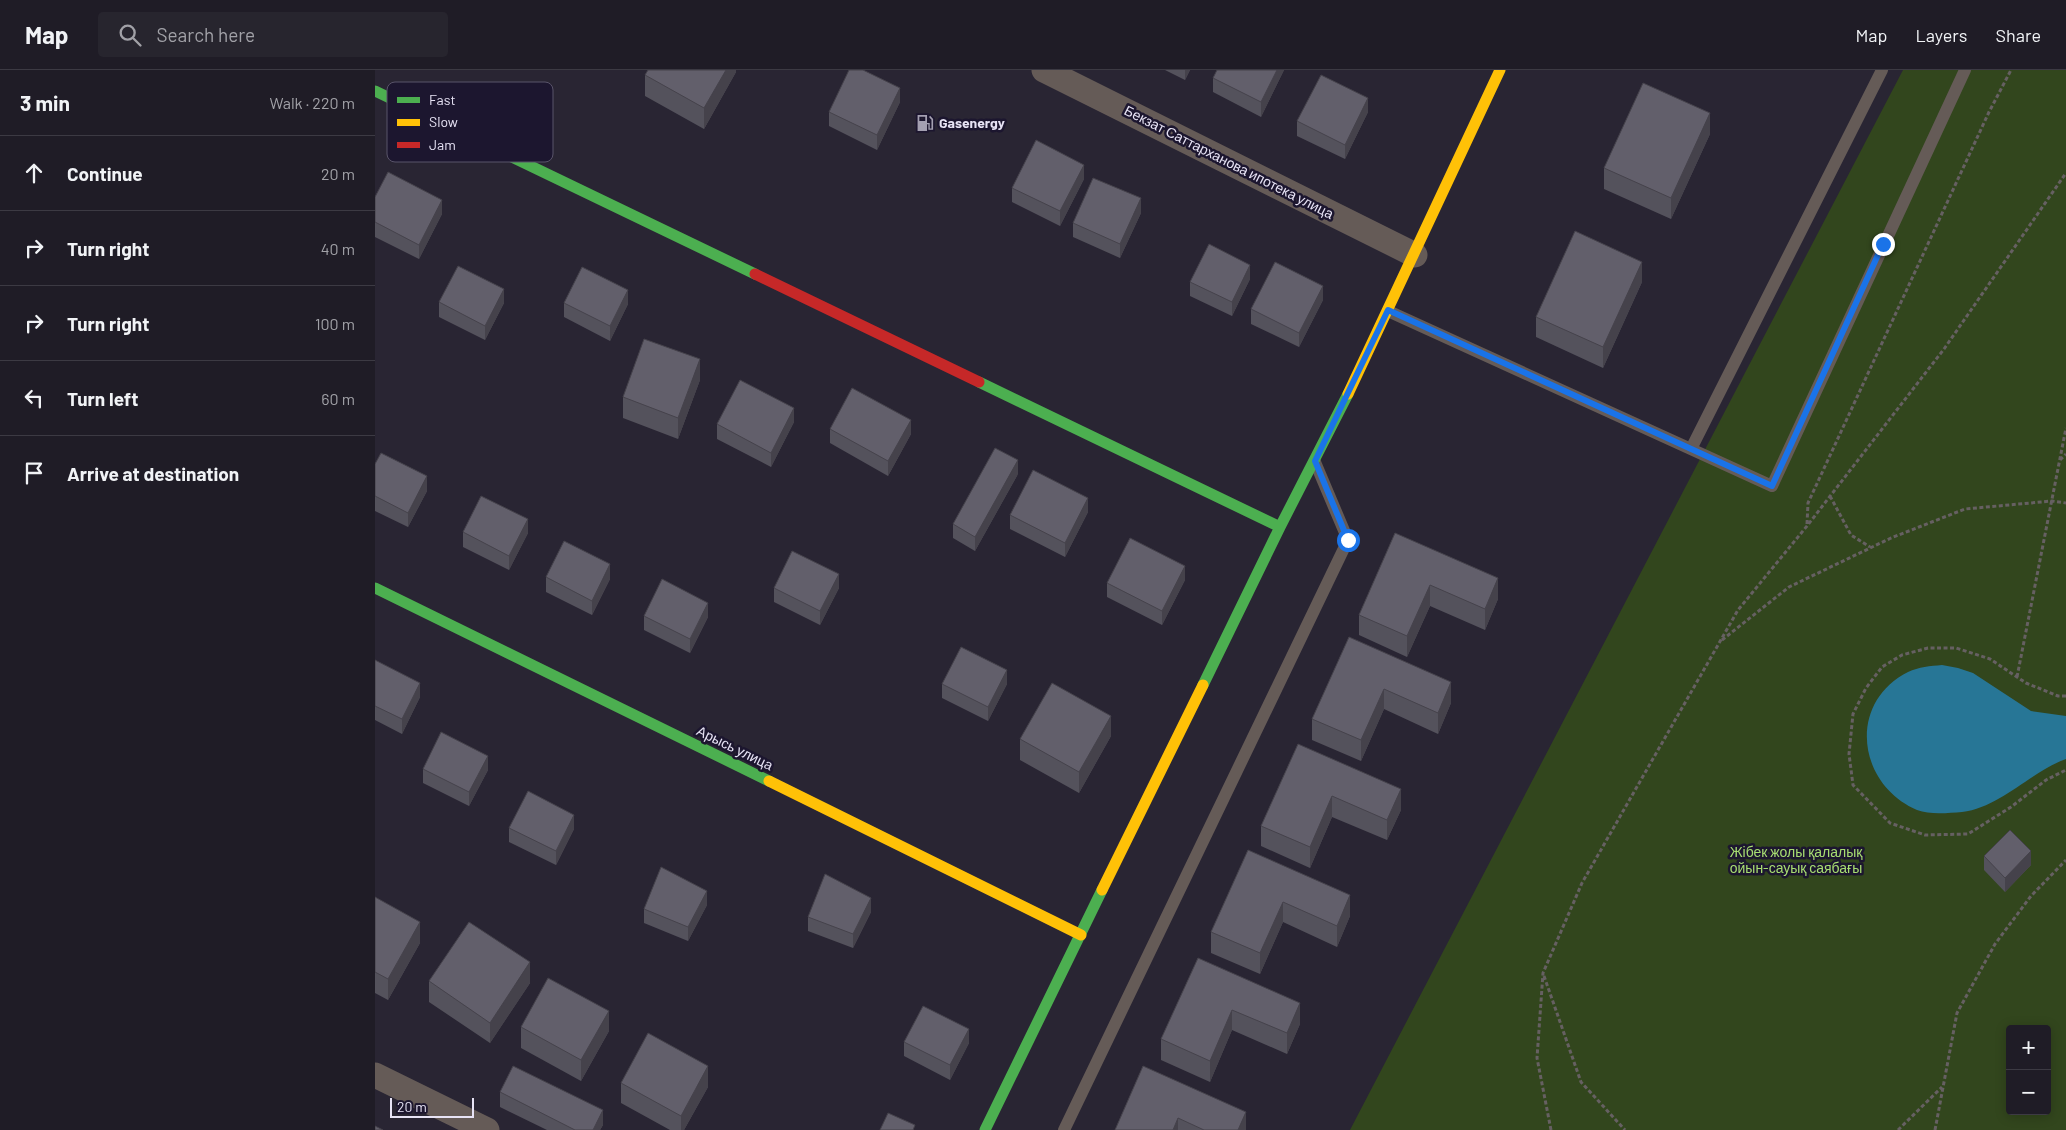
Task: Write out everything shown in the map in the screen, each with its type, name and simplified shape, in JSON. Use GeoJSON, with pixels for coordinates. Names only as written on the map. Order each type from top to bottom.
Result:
{"type":"FeatureCollection","features":[{"type":"Feature","properties":{"kind":"street","name":"Бекзат Саттарханова ипотека улица"},"geometry":{"type":"LineString","coordinates":[[1044,70],[1415,255]]}},
{"type":"Feature","properties":{"kind":"street"},"geometry":{"type":"LineString","coordinates":[[985,1130],[1280,527],[1315,461],[1415,255],[1500,70]]}},
{"type":"Feature","properties":{"kind":"street"},"geometry":{"type":"LineString","coordinates":[[375,91],[387,97]]}},
{"type":"Feature","properties":{"kind":"street"},"geometry":{"type":"LineString","coordinates":[[522,162],[1280,527]]}},
{"type":"Feature","properties":{"kind":"street","name":"Арысь улица"},"geometry":{"type":"LineString","coordinates":[[375,588],[1081,935]]}},
{"type":"Feature","properties":{"kind":"street"},"geometry":{"type":"LineString","coordinates":[[375,1075],[487,1130]]}},
{"type":"Feature","properties":{"kind":"lane"},"geometry":{"type":"LineString","coordinates":[[1691,449],[1882,70]]}},
{"type":"Feature","properties":{"kind":"lane"},"geometry":{"type":"LineString","coordinates":[[1388,310],[1772,486],[1965,70]]}},
{"type":"Feature","properties":{"kind":"lane"},"geometry":{"type":"LineString","coordinates":[[1064,1130],[1348,540],[1315,461]]}},
{"type":"Feature","properties":{"kind":"path"},"geometry":{"type":"LineString","coordinates":[[1807,526],[1808,503],[1989,112],[2011,70]]}},
{"type":"Feature","properties":{"kind":"path"},"geometry":{"type":"LineString","coordinates":[[1551,1130],[1537,1058],[1543,973],[1581,883],[1738,610],[1807,526],[1943,350],[2066,173]]}},
{"type":"Feature","properties":{"kind":"path"},"geometry":{"type":"LineString","coordinates":[[2017,676],[2066,428]]}},
{"type":"Feature","properties":{"kind":"path"},"geometry":{"type":"LineString","coordinates":[[2060,460],[2066,454]]}},
{"type":"Feature","properties":{"kind":"path"},"geometry":{"type":"LineString","coordinates":[[1830,496],[1851,535],[1871,547]]}},
{"type":"Feature","properties":{"kind":"path"},"geometry":{"type":"LineString","coordinates":[[1719,642],[1789,587],[1871,547],[1965,509],[2052,501],[2066,503]]}},
{"type":"Feature","properties":{"kind":"path"},"geometry":{"type":"LineString","coordinates":[[2066,696],[2058,696],[2026,683],[1990,659],[1956,648],[1928,648],[1902,655],[1882,667],[1866,688],[1853,714],[1849,754],[1853,785],[1890,823],[1925,835],[1968,834],[2011,807],[2046,780],[2066,770]]}},
{"type":"Feature","properties":{"kind":"path"},"geometry":{"type":"LineString","coordinates":[[1935,1130],[1957,1013],[1995,944],[2031,896],[2066,860]]}},
{"type":"Feature","properties":{"kind":"path"},"geometry":{"type":"LineString","coordinates":[[1543,973],[1581,1082],[1625,1130]]}},
{"type":"Feature","properties":{"kind":"path"},"geometry":{"type":"LineString","coordinates":[[1897,1130],[1943,1087]]}},
{"type":"Feature","properties":{"kind":"green space","name":"Жібек жолы қалалық ойын-сауық саябағы"},"geometry":{"type":"Polygon","coordinates":[[[1903,70],[2066,70],[2066,1130],[1350,1130],[1903,70]]]}},
{"type":"Feature","properties":{"kind":"water"},"geometry":{"type":"Polygon","coordinates":[[[1942,665],[1973,673],[2031,711],[2066,716],[2066,759],[2040,772],[2003,796],[1976,809],[1962,812],[1928,813],[1917,810],[1897,798],[1882,782],[1872,763],[1867,743],[1868,722],[1875,703],[1888,686],[1912,670],[1942,665]]]}},
{"type":"Feature","properties":{"kind":"building"},"geometry":{"type":"Polygon","coordinates":[[[648,70],[726,70],[704,108],[645,75],[648,70]]]}},
{"type":"Feature","properties":{"kind":"building"},"geometry":{"type":"Polygon","coordinates":[[[849,70],[863,70],[900,88],[877,135],[829,112],[849,70]]]}},
{"type":"Feature","properties":{"kind":"building"},"geometry":{"type":"Polygon","coordinates":[[[1217,70],[1277,70],[1261,102],[1213,78],[1217,70]]]}},
{"type":"Feature","properties":{"kind":"building"},"geometry":{"type":"Polygon","coordinates":[[[1321,75],[1368,98],[1345,145],[1297,121],[1321,75]]]}},
{"type":"Feature","properties":{"kind":"building"},"geometry":{"type":"Polygon","coordinates":[[[1643,83],[1710,113],[1671,198],[1604,168],[1643,83]]]}},
{"type":"Feature","properties":{"kind":"building"},"geometry":{"type":"Polygon","coordinates":[[[1036,140],[1084,165],[1060,211],[1012,188],[1036,140]]]}},
{"type":"Feature","properties":{"kind":"building"},"geometry":{"type":"Polygon","coordinates":[[[388,172],[442,200],[419,245],[375,222],[375,197],[388,172]]]}},
{"type":"Feature","properties":{"kind":"building"},"geometry":{"type":"Polygon","coordinates":[[[1093,178],[1141,198],[1120,244],[1073,223],[1093,178]]]}},
{"type":"Feature","properties":{"kind":"building"},"geometry":{"type":"Polygon","coordinates":[[[1575,231],[1642,262],[1603,347],[1536,317],[1575,231]]]}},
{"type":"Feature","properties":{"kind":"building"},"geometry":{"type":"Polygon","coordinates":[[[1209,244],[1250,265],[1232,302],[1190,282],[1209,244]]]}},
{"type":"Feature","properties":{"kind":"building"},"geometry":{"type":"Polygon","coordinates":[[[1275,262],[1323,286],[1299,333],[1251,309],[1275,262]]]}},
{"type":"Feature","properties":{"kind":"building"},"geometry":{"type":"Polygon","coordinates":[[[458,266],[504,289],[485,326],[439,302],[458,266]]]}},
{"type":"Feature","properties":{"kind":"building"},"geometry":{"type":"Polygon","coordinates":[[[582,267],[628,290],[610,326],[564,303],[582,267]]]}},
{"type":"Feature","properties":{"kind":"building"},"geometry":{"type":"Polygon","coordinates":[[[644,339],[700,359],[678,418],[623,397],[644,339]]]}},
{"type":"Feature","properties":{"kind":"building"},"geometry":{"type":"Polygon","coordinates":[[[740,380],[794,408],[771,453],[717,424],[740,380]]]}},
{"type":"Feature","properties":{"kind":"building"},"geometry":{"type":"Polygon","coordinates":[[[852,388],[911,420],[888,461],[830,429],[852,388]]]}},
{"type":"Feature","properties":{"kind":"building"},"geometry":{"type":"Polygon","coordinates":[[[995,448],[1018,460],[975,537],[953,524],[995,448]]]}},
{"type":"Feature","properties":{"kind":"building"},"geometry":{"type":"Polygon","coordinates":[[[381,453],[427,476],[408,513],[375,496],[375,464],[381,453]]]}},
{"type":"Feature","properties":{"kind":"building"},"geometry":{"type":"Polygon","coordinates":[[[1033,470],[1088,498],[1065,543],[1010,515],[1033,470]]]}},
{"type":"Feature","properties":{"kind":"building"},"geometry":{"type":"Polygon","coordinates":[[[481,496],[528,519],[509,556],[463,532],[481,496]]]}},
{"type":"Feature","properties":{"kind":"building"},"geometry":{"type":"Polygon","coordinates":[[[1395,533],[1498,578],[1485,609],[1430,585],[1407,636],[1359,615],[1395,533]]]}},
{"type":"Feature","properties":{"kind":"building"},"geometry":{"type":"Polygon","coordinates":[[[1130,538],[1185,566],[1162,611],[1107,583],[1130,538]]]}},
{"type":"Feature","properties":{"kind":"building"},"geometry":{"type":"Polygon","coordinates":[[[564,541],[610,564],[592,601],[546,577],[564,541]]]}},
{"type":"Feature","properties":{"kind":"building"},"geometry":{"type":"Polygon","coordinates":[[[792,551],[839,574],[820,611],[774,588],[792,551]]]}},
{"type":"Feature","properties":{"kind":"building"},"geometry":{"type":"Polygon","coordinates":[[[662,579],[708,603],[690,639],[644,616],[662,579]]]}},
{"type":"Feature","properties":{"kind":"building"},"geometry":{"type":"Polygon","coordinates":[[[1349,637],[1451,682],[1438,713],[1384,689],[1361,740],[1312,719],[1349,637]]]}},
{"type":"Feature","properties":{"kind":"building"},"geometry":{"type":"Polygon","coordinates":[[[961,647],[1007,670],[988,707],[942,684],[961,647]]]}},
{"type":"Feature","properties":{"kind":"building"},"geometry":{"type":"Polygon","coordinates":[[[375,660],[420,683],[402,719],[375,706],[375,660]]]}},
{"type":"Feature","properties":{"kind":"building"},"geometry":{"type":"Polygon","coordinates":[[[1052,683],[1111,716],[1079,772],[1020,739],[1052,683]]]}},
{"type":"Feature","properties":{"kind":"building"},"geometry":{"type":"Polygon","coordinates":[[[441,732],[488,756],[469,792],[423,769],[441,732]]]}},
{"type":"Feature","properties":{"kind":"building"},"geometry":{"type":"Polygon","coordinates":[[[1298,744],[1401,789],[1387,820],[1332,796],[1310,847],[1261,826],[1298,744]]]}},
{"type":"Feature","properties":{"kind":"building"},"geometry":{"type":"Polygon","coordinates":[[[528,791],[574,815],[556,851],[509,828],[528,791]]]}},
{"type":"Feature","properties":{"kind":"building"},"geometry":{"type":"Polygon","coordinates":[[[2010,830],[2031,851],[2005,878],[1984,856],[2010,830]]]}},
{"type":"Feature","properties":{"kind":"building"},"geometry":{"type":"Polygon","coordinates":[[[1248,850],[1350,895],[1337,926],[1283,902],[1260,953],[1211,932],[1248,850]]]}},
{"type":"Feature","properties":{"kind":"building"},"geometry":{"type":"Polygon","coordinates":[[[661,867],[707,891],[688,927],[644,909],[661,867]]]}},
{"type":"Feature","properties":{"kind":"building"},"geometry":{"type":"Polygon","coordinates":[[[825,874],[871,898],[853,934],[808,917],[825,874]]]}},
{"type":"Feature","properties":{"kind":"building"},"geometry":{"type":"Polygon","coordinates":[[[375,897],[420,922],[388,979],[375,972],[375,897]]]}},
{"type":"Feature","properties":{"kind":"building"},"geometry":{"type":"Polygon","coordinates":[[[469,922],[530,962],[490,1023],[429,981],[469,922]]]}},
{"type":"Feature","properties":{"kind":"building"},"geometry":{"type":"Polygon","coordinates":[[[1198,958],[1300,1003],[1287,1033],[1232,1010],[1210,1061],[1161,1039],[1198,958]]]}},
{"type":"Feature","properties":{"kind":"building"},"geometry":{"type":"Polygon","coordinates":[[[548,978],[609,1011],[581,1060],[521,1027],[548,978]]]}},
{"type":"Feature","properties":{"kind":"building"},"geometry":{"type":"Polygon","coordinates":[[[923,1006],[969,1029],[950,1065],[904,1042],[923,1006]]]}},
{"type":"Feature","properties":{"kind":"building"},"geometry":{"type":"Polygon","coordinates":[[[648,1033],[708,1066],[681,1116],[621,1083],[648,1033]]]}},
{"type":"Feature","properties":{"kind":"building"},"geometry":{"type":"Polygon","coordinates":[[[513,1066],[603,1110],[593,1130],[575,1130],[500,1092],[513,1066]]]}},
{"type":"Feature","properties":{"kind":"building"},"geometry":{"type":"Polygon","coordinates":[[[1143,1066],[1246,1112],[1238,1130],[1204,1130],[1178,1118],[1173,1130],[1115,1130],[1143,1066]]]}},
{"type":"Feature","properties":{"kind":"building"},"geometry":{"type":"Polygon","coordinates":[[[888,1113],[915,1125],[913,1130],[880,1130],[888,1113]]]}},
{"type":"Feature","properties":{"kind":"building"},"geometry":{"type":"Polygon","coordinates":[[[375,1126],[383,1130],[375,1130],[375,1126]]]}},
{"type":"Feature","properties":{"kind":"traffic: fast"},"geometry":{"type":"LineString","coordinates":[[375,91],[387,97]]}},
{"type":"Feature","properties":{"kind":"traffic: fast"},"geometry":{"type":"LineString","coordinates":[[522,162],[755,274]]}},
{"type":"Feature","properties":{"kind":"traffic: fast"},"geometry":{"type":"LineString","coordinates":[[979,382],[1280,527]]}},
{"type":"Feature","properties":{"kind":"traffic: fast"},"geometry":{"type":"LineString","coordinates":[[1203,685],[1280,527],[1348,394]]}},
{"type":"Feature","properties":{"kind":"traffic: fast"},"geometry":{"type":"LineString","coordinates":[[375,588],[769,781]]}},
{"type":"Feature","properties":{"kind":"traffic: fast"},"geometry":{"type":"LineString","coordinates":[[985,1130],[1102,890]]}},
{"type":"Feature","properties":{"kind":"traffic: slow"},"geometry":{"type":"LineString","coordinates":[[1348,394],[1500,70]]}},
{"type":"Feature","properties":{"kind":"traffic: slow"},"geometry":{"type":"LineString","coordinates":[[1102,890],[1203,685]]}},
{"type":"Feature","properties":{"kind":"traffic: slow"},"geometry":{"type":"LineString","coordinates":[[769,781],[1081,935]]}},
{"type":"Feature","properties":{"kind":"traffic: jam"},"geometry":{"type":"LineString","coordinates":[[755,274],[979,382]]}},
{"type":"Feature","properties":{"kind":"place","name":"Gasenergy"},"geometry":{"type":"Point","coordinates":[925,123]}},
{"type":"Feature","properties":{"kind":"route"},"geometry":{"type":"LineString","coordinates":[[1348,540],[1315,461],[1388,310],[1772,486],[1883,244]]}}]}
